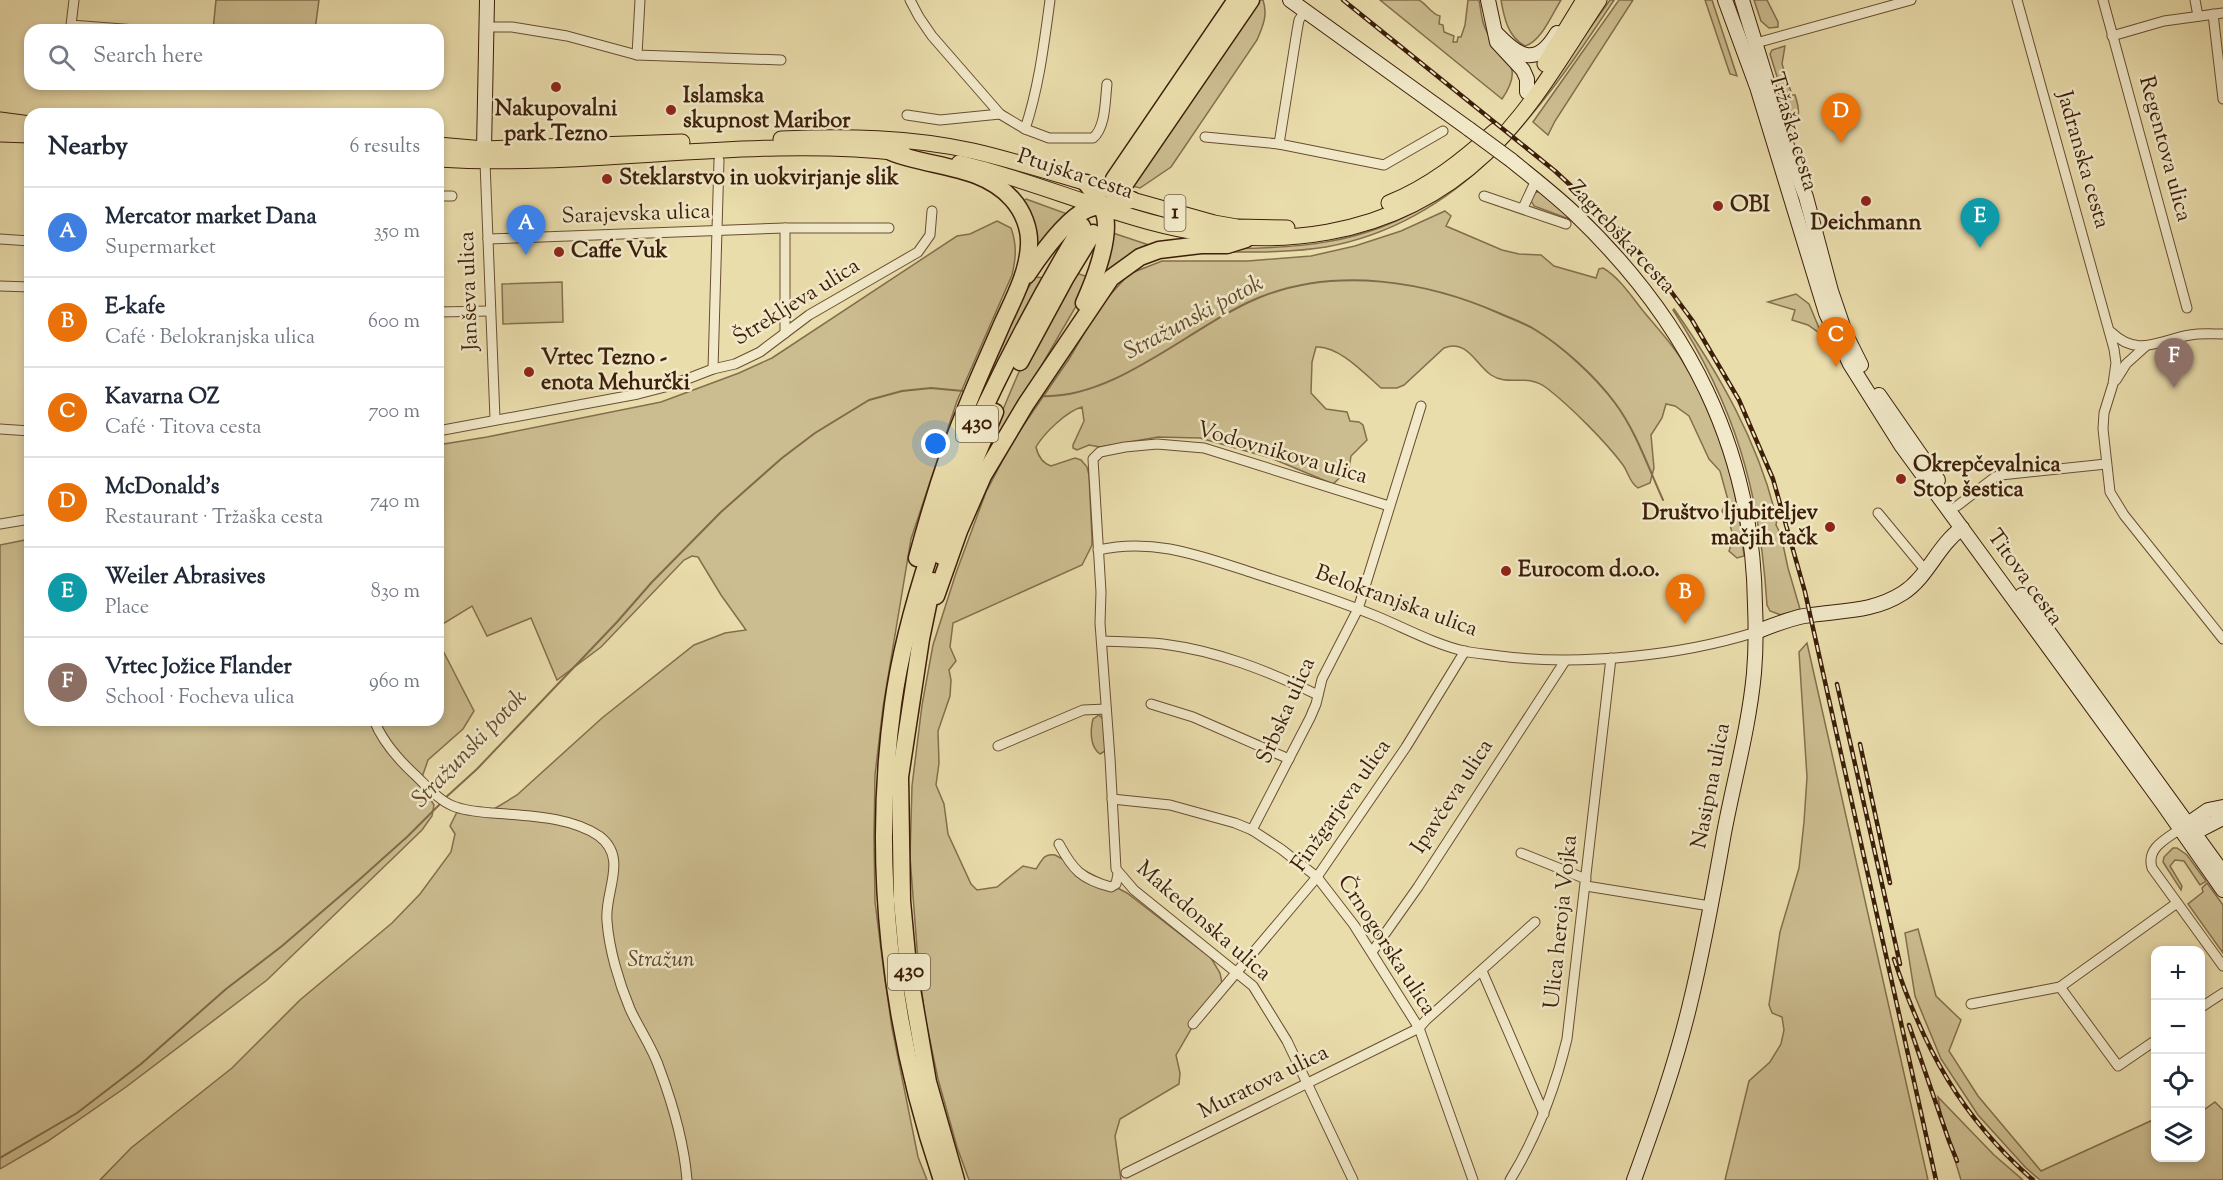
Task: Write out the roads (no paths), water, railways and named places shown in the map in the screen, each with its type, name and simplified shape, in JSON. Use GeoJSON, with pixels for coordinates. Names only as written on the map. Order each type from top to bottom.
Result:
{"type":"FeatureCollection","features":[{"type":"Feature","properties":{"kind":"highway"},"geometry":{"type":"LineString","coordinates":[[1236,0],[1119,181],[1251,0]]}},
{"type":"Feature","properties":{"kind":"highway"},"geometry":{"type":"LineString","coordinates":[[891,152],[911,160],[981,177],[1004,191],[1014,201],[1029,234],[1029,247],[1017,291],[967,406],[927,519],[906,609],[914,637]]}},
{"type":"Feature","properties":{"kind":"highway"},"geometry":{"type":"LineString","coordinates":[[1065,344],[1090,290],[1101,254],[1106,227],[1102,207],[1086,183]]}},
{"type":"Feature","properties":{"kind":"highway"},"geometry":{"type":"LineString","coordinates":[[1017,291],[1053,239],[1086,210],[1132,200]]}},
{"type":"Feature","properties":{"kind":"highway","name":"430"},"geometry":{"type":"LineString","coordinates":[[942,1180],[913,1085],[892,968],[883,836],[893,704],[963,488],[992,418],[1088,230]]}},
{"type":"Feature","properties":{"kind":"highway"},"geometry":{"type":"LineString","coordinates":[[914,637],[983,476],[1003,440],[1065,344],[1112,278],[1140,257],[1159,250],[1201,245],[1227,245],[1246,239]]}},
{"type":"Feature","properties":{"kind":"highway","name":"430"},"geometry":{"type":"LineString","coordinates":[[914,637],[900,777],[902,901],[908,966],[928,1082],[956,1180]]}},
{"type":"Feature","properties":{"kind":"main road","name":"Ptujska cesta"},"geometry":{"type":"LineString","coordinates":[[444,159],[828,137],[888,139],[922,142],[972,151],[1086,183],[1132,200],[1196,219],[1237,227],[1281,229],[1334,221],[1356,215],[1395,201],[1445,172],[1496,130],[1527,92],[1584,0]]}},
{"type":"Feature","properties":{"kind":"main road","name":"Ptujska cesta"},"geometry":{"type":"LineString","coordinates":[[444,146],[485,156],[798,148],[891,152],[933,157],[972,166],[1144,221],[1192,232],[1246,239],[1307,236],[1372,221],[1419,201],[1454,179],[1486,153],[1527,108],[1599,0]]}},
{"type":"Feature","properties":{"kind":"main road"},"geometry":{"type":"LineString","coordinates":[[0,120],[24,123]]}},
{"type":"Feature","properties":{"kind":"main road"},"geometry":{"type":"LineString","coordinates":[[0,134],[24,135]]}},
{"type":"Feature","properties":{"kind":"street"},"geometry":{"type":"LineString","coordinates":[[71,24],[74,0]]}},
{"type":"Feature","properties":{"kind":"street"},"geometry":{"type":"LineString","coordinates":[[485,156],[487,0]]}},
{"type":"Feature","properties":{"kind":"street"},"geometry":{"type":"LineString","coordinates":[[637,55],[640,0]]}},
{"type":"Feature","properties":{"kind":"street","name":"Ptujska cesta"},"geometry":{"type":"LineString","coordinates":[[910,0],[932,36],[1000,114],[1025,129],[1049,138],[1093,138],[1097,135],[1100,125],[1107,84]]}},
{"type":"Feature","properties":{"kind":"street"},"geometry":{"type":"LineString","coordinates":[[1025,129],[1044,51],[1050,0]]}},
{"type":"Feature","properties":{"kind":"street"},"geometry":{"type":"LineString","coordinates":[[1279,144],[1299,20],[1305,11],[1290,0]]}},
{"type":"Feature","properties":{"kind":"street"},"geometry":{"type":"LineString","coordinates":[[1488,0],[1497,42],[1502,50],[1520,66],[1525,75],[1527,92]]}},
{"type":"Feature","properties":{"kind":"street","name":"Tržaška cesta"},"geometry":{"type":"LineString","coordinates":[[1725,0],[1757,87],[1820,275]]}},
{"type":"Feature","properties":{"kind":"street","name":"Tržaška cesta"},"geometry":{"type":"LineString","coordinates":[[1742,0],[1787,146],[1806,197],[1820,275]]}},
{"type":"Feature","properties":{"kind":"street"},"geometry":{"type":"LineString","coordinates":[[1756,43],[1911,0]]}},
{"type":"Feature","properties":{"kind":"street","name":"Jadranska cesta"},"geometry":{"type":"LineString","coordinates":[[2017,0],[2110,330],[2116,363],[2113,384]]}},
{"type":"Feature","properties":{"kind":"street","name":"Regentova ulica"},"geometry":{"type":"LineString","coordinates":[[2103,0],[2187,308]]}},
{"type":"Feature","properties":{"kind":"street"},"geometry":{"type":"LineString","coordinates":[[2195,0],[2198,16]]}},
{"type":"Feature","properties":{"kind":"street","name":"Zagrebška cesta"},"geometry":{"type":"LineString","coordinates":[[1305,11],[1536,180],[1575,214],[1627,268],[1673,329],[1705,387],[1730,447],[1748,515],[1755,575],[1756,632]]}},
{"type":"Feature","properties":{"kind":"street"},"geometry":{"type":"LineString","coordinates":[[2112,36],[2164,21],[2218,13],[2223,99]]}},
{"type":"Feature","properties":{"kind":"street","name":"Ptujska cesta"},"geometry":{"type":"LineString","coordinates":[[1496,33],[1516,53],[1533,55],[1544,49],[1564,20],[1576,14]]}},
{"type":"Feature","properties":{"kind":"street"},"geometry":{"type":"LineString","coordinates":[[487,27],[512,27],[554,34],[637,55],[781,60]]}},
{"type":"Feature","properties":{"kind":"street"},"geometry":{"type":"LineString","coordinates":[[907,115],[940,120],[1000,114]]}},
{"type":"Feature","properties":{"kind":"street"},"geometry":{"type":"LineString","coordinates":[[1205,137],[1279,144],[1384,165],[1443,131]]}},
{"type":"Feature","properties":{"kind":"street","name":"Janševa ulica"},"geometry":{"type":"LineString","coordinates":[[485,156],[495,419]]}},
{"type":"Feature","properties":{"kind":"street"},"geometry":{"type":"LineString","coordinates":[[712,369],[719,160]]}},
{"type":"Feature","properties":{"kind":"street"},"geometry":{"type":"LineString","coordinates":[[1523,208],[1536,180]]}},
{"type":"Feature","properties":{"kind":"street"},"geometry":{"type":"LineString","coordinates":[[444,196],[452,196]]}},
{"type":"Feature","properties":{"kind":"street"},"geometry":{"type":"LineString","coordinates":[[1484,196],[1566,224]]}},
{"type":"Feature","properties":{"kind":"street","name":"Štrekljeva ulica"},"geometry":{"type":"LineString","coordinates":[[444,430],[638,394],[669,386],[712,369],[735,364],[760,352],[809,315],[918,252],[930,235],[932,211]]}},
{"type":"Feature","properties":{"kind":"street"},"geometry":{"type":"LineString","coordinates":[[785,228],[785,333]]}},
{"type":"Feature","properties":{"kind":"street","name":"Sarajevska ulica"},"geometry":{"type":"LineString","coordinates":[[488,239],[785,228],[889,228]]}},
{"type":"Feature","properties":{"kind":"street"},"geometry":{"type":"LineString","coordinates":[[0,239],[24,241]]}},
{"type":"Feature","properties":{"kind":"street","name":"Titova cesta"},"geometry":{"type":"LineString","coordinates":[[1820,275],[1856,357],[1879,396],[2187,831],[2223,890]]}},
{"type":"Feature","properties":{"kind":"street","name":"Titova cesta"},"geometry":{"type":"LineString","coordinates":[[1820,275],[1826,313],[1850,364],[1901,445],[2187,831],[2223,873]]}},
{"type":"Feature","properties":{"kind":"street"},"geometry":{"type":"LineString","coordinates":[[0,285],[24,287]]}},
{"type":"Feature","properties":{"kind":"street"},"geometry":{"type":"LineString","coordinates":[[444,312],[490,310]]}},
{"type":"Feature","properties":{"kind":"street"},"geometry":{"type":"LineString","coordinates":[[2110,330],[2126,344],[2146,346],[2192,334],[2223,334]]}},
{"type":"Feature","properties":{"kind":"street"},"geometry":{"type":"LineString","coordinates":[[2146,346],[2126,364],[2113,384],[2104,413],[2106,464],[2110,492],[2115,502],[2222,636]]}},
{"type":"Feature","properties":{"kind":"street","name":"Srbska ulica"},"geometry":{"type":"LineString","coordinates":[[1251,830],[1311,718],[1322,679],[1358,609],[1421,406]]}},
{"type":"Feature","properties":{"kind":"street"},"geometry":{"type":"LineString","coordinates":[[0,429],[24,431]]}},
{"type":"Feature","properties":{"kind":"street","name":"Vodovnikova ulica"},"geometry":{"type":"LineString","coordinates":[[1095,456],[1100,452],[1125,447],[1157,444],[1204,448],[1389,506]]}},
{"type":"Feature","properties":{"kind":"street","name":"Makedonska ulica"},"geometry":{"type":"LineString","coordinates":[[1095,456],[1093,463],[1101,592],[1100,623],[1114,864],[1118,874],[1134,890],[1253,986],[1269,1009],[1353,1180]]}},
{"type":"Feature","properties":{"kind":"street"},"geometry":{"type":"LineString","coordinates":[[1957,506],[1995,477],[2001,475],[2106,464]]}},
{"type":"Feature","properties":{"kind":"street"},"geometry":{"type":"LineString","coordinates":[[1878,513],[1926,571]]}},
{"type":"Feature","properties":{"kind":"street"},"geometry":{"type":"LineString","coordinates":[[0,524],[24,520]]}},
{"type":"Feature","properties":{"kind":"street"},"geometry":{"type":"LineString","coordinates":[[1756,632],[1804,616],[1866,609],[1880,605],[1911,588],[1944,546],[1962,528]]}},
{"type":"Feature","properties":{"kind":"street","name":"Belokranjska ulica"},"geometry":{"type":"LineString","coordinates":[[1098,550],[1119,547],[1154,547],[1188,551],[1296,586],[1465,651],[1565,661],[1611,658],[1737,638],[1756,632]]}},
{"type":"Feature","properties":{"kind":"street","name":"Nasipna ulica"},"geometry":{"type":"LineString","coordinates":[[1634,1180],[1676,1057],[1691,1003],[1749,711],[1756,632]]}},
{"type":"Feature","properties":{"kind":"street"},"geometry":{"type":"LineString","coordinates":[[1102,641],[1162,644],[1231,658],[1277,675],[1318,694]]}},
{"type":"Feature","properties":{"kind":"street","name":"Finžgarjeva ulica"},"geometry":{"type":"LineString","coordinates":[[1193,1024],[1317,878],[1406,747],[1465,651]]}},
{"type":"Feature","properties":{"kind":"street","name":"Ulica heroja Vojka"},"geometry":{"type":"LineString","coordinates":[[1510,1180],[1544,1114],[1559,1072],[1567,1039],[1611,658]]}},
{"type":"Feature","properties":{"kind":"street","name":"Ipavčeva ulica"},"geometry":{"type":"LineString","coordinates":[[1371,952],[1418,887],[1565,661]]}},
{"type":"Feature","properties":{"kind":"street"},"geometry":{"type":"LineString","coordinates":[[1151,704],[1193,717],[1289,759]]}},
{"type":"Feature","properties":{"kind":"street"},"geometry":{"type":"LineString","coordinates":[[998,746],[1083,710],[1106,709]]}},
{"type":"Feature","properties":{"kind":"street"},"geometry":{"type":"LineString","coordinates":[[378,726],[395,755],[438,796],[453,806],[473,811],[568,823],[599,836],[609,848],[614,859],[615,872],[607,920],[617,967],[630,1008],[660,1069],[685,1154],[687,1180]]}},
{"type":"Feature","properties":{"kind":"street","name":"Črnogorska ulica"},"geometry":{"type":"LineString","coordinates":[[1112,799],[1170,805],[1217,817],[1251,830],[1281,849],[1317,878],[1340,904],[1419,1029],[1473,1180]]}},
{"type":"Feature","properties":{"kind":"street"},"geometry":{"type":"LineString","coordinates":[[2187,831],[2208,810],[2223,807]]}},
{"type":"Feature","properties":{"kind":"street"},"geometry":{"type":"LineString","coordinates":[[2223,818],[2167,838],[2154,849],[2150,859],[2152,867],[2223,966]]}},
{"type":"Feature","properties":{"kind":"street"},"geometry":{"type":"LineString","coordinates":[[1059,844],[1072,867],[1084,878],[1111,887],[1116,884],[1118,874]]}},
{"type":"Feature","properties":{"kind":"street"},"geometry":{"type":"LineString","coordinates":[[1521,853],[1586,883],[1710,906]]}},
{"type":"Feature","properties":{"kind":"street"},"geometry":{"type":"LineString","coordinates":[[1971,1004],[2060,987],[2177,903]]}},
{"type":"Feature","properties":{"kind":"street","name":"Muratova ulica"},"geometry":{"type":"LineString","coordinates":[[1126,1173],[1419,1029],[1426,1020],[1535,922]]}},
{"type":"Feature","properties":{"kind":"street"},"geometry":{"type":"LineString","coordinates":[[1482,971],[1544,1114]]}},
{"type":"Feature","properties":{"kind":"street"},"geometry":{"type":"LineString","coordinates":[[2060,987],[2118,1066],[2151,1043]]}},
{"type":"Feature","properties":{"kind":"street"},"geometry":{"type":"LineString","coordinates":[[2205,1005],[2223,993]]}},
{"type":"Feature","properties":{"kind":"waterway","name":"Stražunski potok"},"geometry":{"type":"LineString","coordinates":[[1041,396],[1069,394],[1097,386],[1125,374],[1232,310],[1288,288],[1318,282],[1350,280],[1412,286],[1443,293],[1518,321],[1545,336],[1567,353],[1598,382],[1615,403],[1635,437],[1663,500]]}},
{"type":"Feature","properties":{"kind":"waterway","name":"Stražunski potok"},"geometry":{"type":"LineString","coordinates":[[444,799],[477,769],[652,582],[721,512],[782,458],[815,433],[869,400],[902,391],[931,388],[963,391]]}},
{"type":"Feature","properties":{"kind":"waterway","name":"Stražunski potok"},"geometry":{"type":"LineString","coordinates":[[0,1158],[77,1113],[141,1064],[226,989],[282,946],[360,879],[440,804]]}},
{"type":"Feature","properties":{"kind":"railway"},"geometry":{"type":"LineString","coordinates":[[1343,0],[1555,171],[1622,233],[1658,274],[1692,320],[1739,400],[1773,479],[1805,592],[1936,1180]]}},
{"type":"Feature","properties":{"kind":"railway"},"geometry":{"type":"LineString","coordinates":[[1837,684],[1900,964]]}},
{"type":"Feature","properties":{"kind":"railway"},"geometry":{"type":"LineString","coordinates":[[1860,744],[1890,883]]}},
{"type":"Feature","properties":{"kind":"railway"},"geometry":{"type":"LineString","coordinates":[[1894,959],[1918,1023],[1948,1080],[1985,1132],[2033,1180]]}},
{"type":"Feature","properties":{"kind":"railway"},"geometry":{"type":"LineString","coordinates":[[1909,1025],[1957,1161]]}},
{"type":"Feature","properties":{"kind":"place","name":"Nakupovalni park Tezno"},"geometry":{"type":"Point","coordinates":[556,87]}},
{"type":"Feature","properties":{"kind":"place","name":"Islamska skupnost Maribor"},"geometry":{"type":"Point","coordinates":[671,110]}},
{"type":"Feature","properties":{"kind":"place","name":"McDonald's"},"geometry":{"type":"Point","coordinates":[1841,143]}},
{"type":"Feature","properties":{"kind":"place","name":"Steklarstvo in uokvirjanje slik"},"geometry":{"type":"Point","coordinates":[607,179]}},
{"type":"Feature","properties":{"kind":"place","name":"Deichmann"},"geometry":{"type":"Point","coordinates":[1866,201]}},
{"type":"Feature","properties":{"kind":"place","name":"OBI"},"geometry":{"type":"Point","coordinates":[1718,206]}},
{"type":"Feature","properties":{"kind":"place","name":"Weiler Abrasives"},"geometry":{"type":"Point","coordinates":[1980,248]}},
{"type":"Feature","properties":{"kind":"place","name":"Caffe Vuk"},"geometry":{"type":"Point","coordinates":[559,252]}},
{"type":"Feature","properties":{"kind":"place","name":"Mercator market Dana"},"geometry":{"type":"Point","coordinates":[526,255]}},
{"type":"Feature","properties":{"kind":"place","name":"Kavarna OZ"},"geometry":{"type":"Point","coordinates":[1836,367]}},
{"type":"Feature","properties":{"kind":"place","name":"Vrtec Tezno - enota Mehurčki"},"geometry":{"type":"Point","coordinates":[529,372]}},
{"type":"Feature","properties":{"kind":"place","name":"Vrtec Jožice Flander"},"geometry":{"type":"Point","coordinates":[2174,388]}},
{"type":"Feature","properties":{"kind":"place","name":"Okrepčevalnica Stop šestica"},"geometry":{"type":"Point","coordinates":[1901,479]}},
{"type":"Feature","properties":{"kind":"place","name":"Društvo ljubiteljev mačjih tačk"},"geometry":{"type":"Point","coordinates":[1830,527]}},
{"type":"Feature","properties":{"kind":"place","name":"Eurocom d.o.o."},"geometry":{"type":"Point","coordinates":[1506,571]}},
{"type":"Feature","properties":{"kind":"place","name":"E-kafe"},"geometry":{"type":"Point","coordinates":[1685,624]}},
{"type":"Feature","properties":{"kind":"park label","name":"Stražun"},"geometry":{"type":"Point","coordinates":[661,961]}}]}
